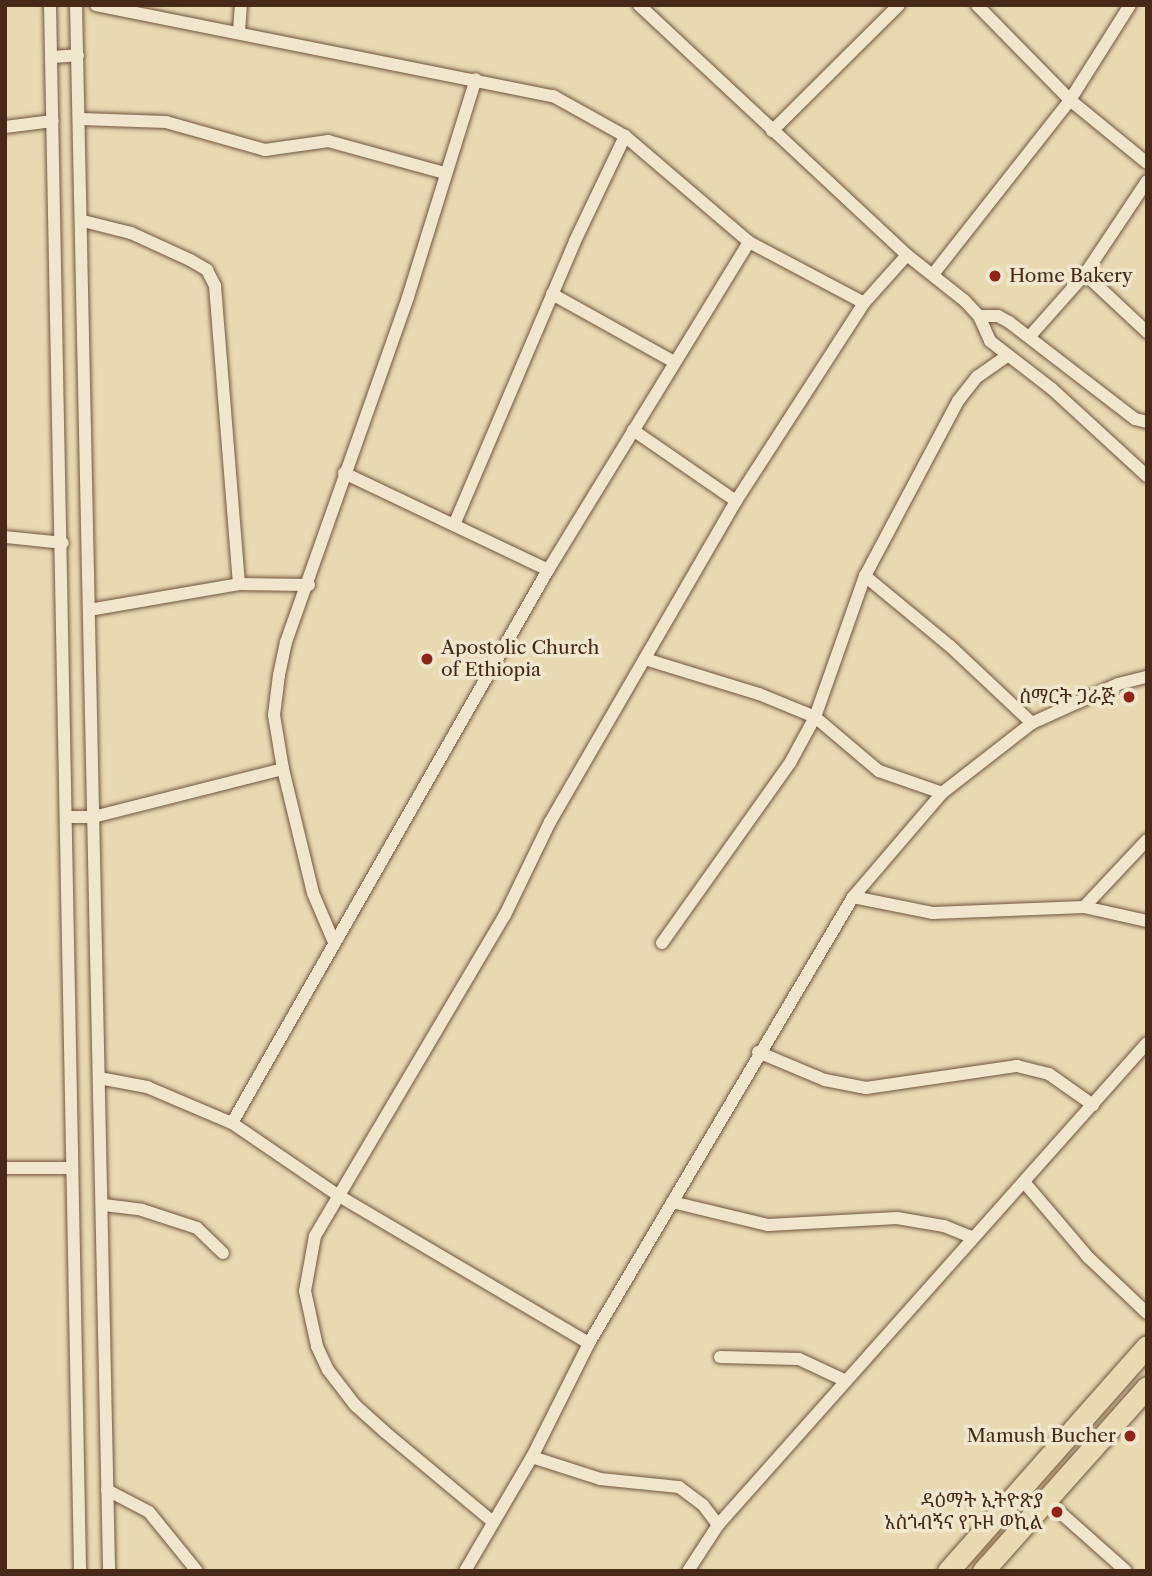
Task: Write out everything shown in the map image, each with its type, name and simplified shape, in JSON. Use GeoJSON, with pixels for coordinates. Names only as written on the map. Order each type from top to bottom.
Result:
{"type":"FeatureCollection","features":[{"type":"Feature","properties":{"kind":"main road"},"geometry":{"type":"LineString","coordinates":[[948,1571],[1147,1346]]}},
{"type":"Feature","properties":{"kind":"main road"},"geometry":{"type":"LineString","coordinates":[[982,1571],[1147,1387]]}},
{"type":"Feature","properties":{"kind":"street"},"geometry":{"type":"LineString","coordinates":[[50,5],[63,543],[70,1168],[80,1571]]}},
{"type":"Feature","properties":{"kind":"street"},"geometry":{"type":"LineString","coordinates":[[76,5],[81,119],[93,817],[104,1205],[109,1571]]}},
{"type":"Feature","properties":{"kind":"street"},"geometry":{"type":"LineString","coordinates":[[96,5],[553,96],[625,136],[749,242],[864,303]]}},
{"type":"Feature","properties":{"kind":"street"},"geometry":{"type":"LineString","coordinates":[[239,32],[241,5]]}},
{"type":"Feature","properties":{"kind":"street"},"geometry":{"type":"LineString","coordinates":[[639,5],[907,255],[934,273],[979,316],[990,341],[1052,389],[1147,476]]}},
{"type":"Feature","properties":{"kind":"street"},"geometry":{"type":"LineString","coordinates":[[772,131],[900,5]]}},
{"type":"Feature","properties":{"kind":"street"},"geometry":{"type":"LineString","coordinates":[[976,5],[1070,100],[1147,163]]}},
{"type":"Feature","properties":{"kind":"street"},"geometry":{"type":"LineString","coordinates":[[934,273],[1070,100],[1130,5]]}},
{"type":"Feature","properties":{"kind":"street"},"geometry":{"type":"LineString","coordinates":[[52,57],[78,55]]}},
{"type":"Feature","properties":{"kind":"street"},"geometry":{"type":"LineString","coordinates":[[333,940],[313,893],[283,769],[274,715],[279,675],[286,642],[309,585],[344,473],[408,297],[476,79]]}},
{"type":"Feature","properties":{"kind":"street"},"geometry":{"type":"LineString","coordinates":[[81,119],[166,122],[265,149],[328,141],[445,173]]}},
{"type":"Feature","properties":{"kind":"street"},"geometry":{"type":"LineString","coordinates":[[5,127],[53,121]]}},
{"type":"Feature","properties":{"kind":"street"},"geometry":{"type":"LineString","coordinates":[[454,525],[552,294],[625,136]]}},
{"type":"Feature","properties":{"kind":"street"},"geometry":{"type":"LineString","coordinates":[[1030,336],[1085,274],[1147,181]]}},
{"type":"Feature","properties":{"kind":"street"},"geometry":{"type":"LineString","coordinates":[[83,222],[131,233],[190,260],[207,270],[215,286],[239,584]]}},
{"type":"Feature","properties":{"kind":"street"},"geometry":{"type":"LineString","coordinates":[[232,1123],[333,940],[548,570],[749,242]]}},
{"type":"Feature","properties":{"kind":"street"},"geometry":{"type":"LineString","coordinates":[[493,1522],[385,1433],[355,1405],[328,1370],[309,1316],[306,1272],[315,1236],[505,915],[550,822],[736,501],[864,303],[907,255]]}},
{"type":"Feature","properties":{"kind":"street"},"geometry":{"type":"LineString","coordinates":[[1085,274],[1147,331]]}},
{"type":"Feature","properties":{"kind":"street"},"geometry":{"type":"LineString","coordinates":[[552,294],[674,362]]}},
{"type":"Feature","properties":{"kind":"street"},"geometry":{"type":"LineString","coordinates":[[979,316],[999,316],[1030,336],[1135,419],[1147,422]]}},
{"type":"Feature","properties":{"kind":"street"},"geometry":{"type":"LineString","coordinates":[[662,943],[790,762],[816,717],[865,576],[958,401],[977,377],[1007,356]]}},
{"type":"Feature","properties":{"kind":"street"},"geometry":{"type":"LineString","coordinates":[[633,430],[736,501]]}},
{"type":"Feature","properties":{"kind":"street"},"geometry":{"type":"LineString","coordinates":[[344,473],[548,570]]}},
{"type":"Feature","properties":{"kind":"street"},"geometry":{"type":"LineString","coordinates":[[5,537],[63,543]]}},
{"type":"Feature","properties":{"kind":"street"},"geometry":{"type":"LineString","coordinates":[[865,576],[950,646],[1032,723]]}},
{"type":"Feature","properties":{"kind":"street"},"geometry":{"type":"LineString","coordinates":[[89,610],[239,584],[309,585]]}},
{"type":"Feature","properties":{"kind":"street"},"geometry":{"type":"LineString","coordinates":[[645,659],[759,694],[816,717],[879,771],[942,793]]}},
{"type":"Feature","properties":{"kind":"street"},"geometry":{"type":"LineString","coordinates":[[465,1571],[531,1457],[589,1343],[758,1052],[853,897],[942,793],[1032,723],[1118,684],[1147,677]]}},
{"type":"Feature","properties":{"kind":"street"},"geometry":{"type":"LineString","coordinates":[[66,817],[93,817],[283,769]]}},
{"type":"Feature","properties":{"kind":"street"},"geometry":{"type":"LineString","coordinates":[[1084,908],[1147,840]]}},
{"type":"Feature","properties":{"kind":"street"},"geometry":{"type":"LineString","coordinates":[[853,897],[933,913],[1084,908],[1147,921]]}},
{"type":"Feature","properties":{"kind":"street"},"geometry":{"type":"LineString","coordinates":[[688,1571],[719,1525],[1147,1043]]}},
{"type":"Feature","properties":{"kind":"street"},"geometry":{"type":"LineString","coordinates":[[758,1052],[825,1080],[866,1088],[1017,1066],[1049,1074],[1093,1104]]}},
{"type":"Feature","properties":{"kind":"street"},"geometry":{"type":"LineString","coordinates":[[99,1078],[146,1087],[232,1123],[339,1196],[589,1343]]}},
{"type":"Feature","properties":{"kind":"street"},"geometry":{"type":"LineString","coordinates":[[5,1168],[70,1168]]}},
{"type":"Feature","properties":{"kind":"street"},"geometry":{"type":"LineString","coordinates":[[1024,1182],[1089,1258],[1147,1313]]}},
{"type":"Feature","properties":{"kind":"street"},"geometry":{"type":"LineString","coordinates":[[672,1202],[768,1225],[897,1218],[944,1226],[973,1238]]}},
{"type":"Feature","properties":{"kind":"street"},"geometry":{"type":"LineString","coordinates":[[104,1205],[177,1219],[211,1237],[223,1253]]}},
{"type":"Feature","properties":{"kind":"street"},"geometry":{"type":"LineString","coordinates":[[720,1357],[799,1359],[846,1381]]}},
{"type":"Feature","properties":{"kind":"street"},"geometry":{"type":"LineString","coordinates":[[531,1457],[600,1479],[679,1487],[703,1505],[719,1525]]}},
{"type":"Feature","properties":{"kind":"street"},"geometry":{"type":"LineString","coordinates":[[107,1490],[149,1512],[197,1571]]}},
{"type":"Feature","properties":{"kind":"street"},"geometry":{"type":"LineString","coordinates":[[1045,1499],[1126,1571]]}},
{"type":"Feature","properties":{"kind":"place","name":"Home Bakery"},"geometry":{"type":"Point","coordinates":[995,276]}},
{"type":"Feature","properties":{"kind":"place","name":"Apostolic Church of Ethiopia"},"geometry":{"type":"Point","coordinates":[427,659]}},
{"type":"Feature","properties":{"kind":"place","name":"ስማርት ጋራጅ"},"geometry":{"type":"Point","coordinates":[1129,697]}},
{"type":"Feature","properties":{"kind":"place","name":"Mamush Bucher"},"geometry":{"type":"Point","coordinates":[1130,1436]}},
{"type":"Feature","properties":{"kind":"place","name":"ዳዕማት ኢትዮጽያ አስጎብኝና የጉዞ ወኪል"},"geometry":{"type":"Point","coordinates":[1057,1512]}}]}
